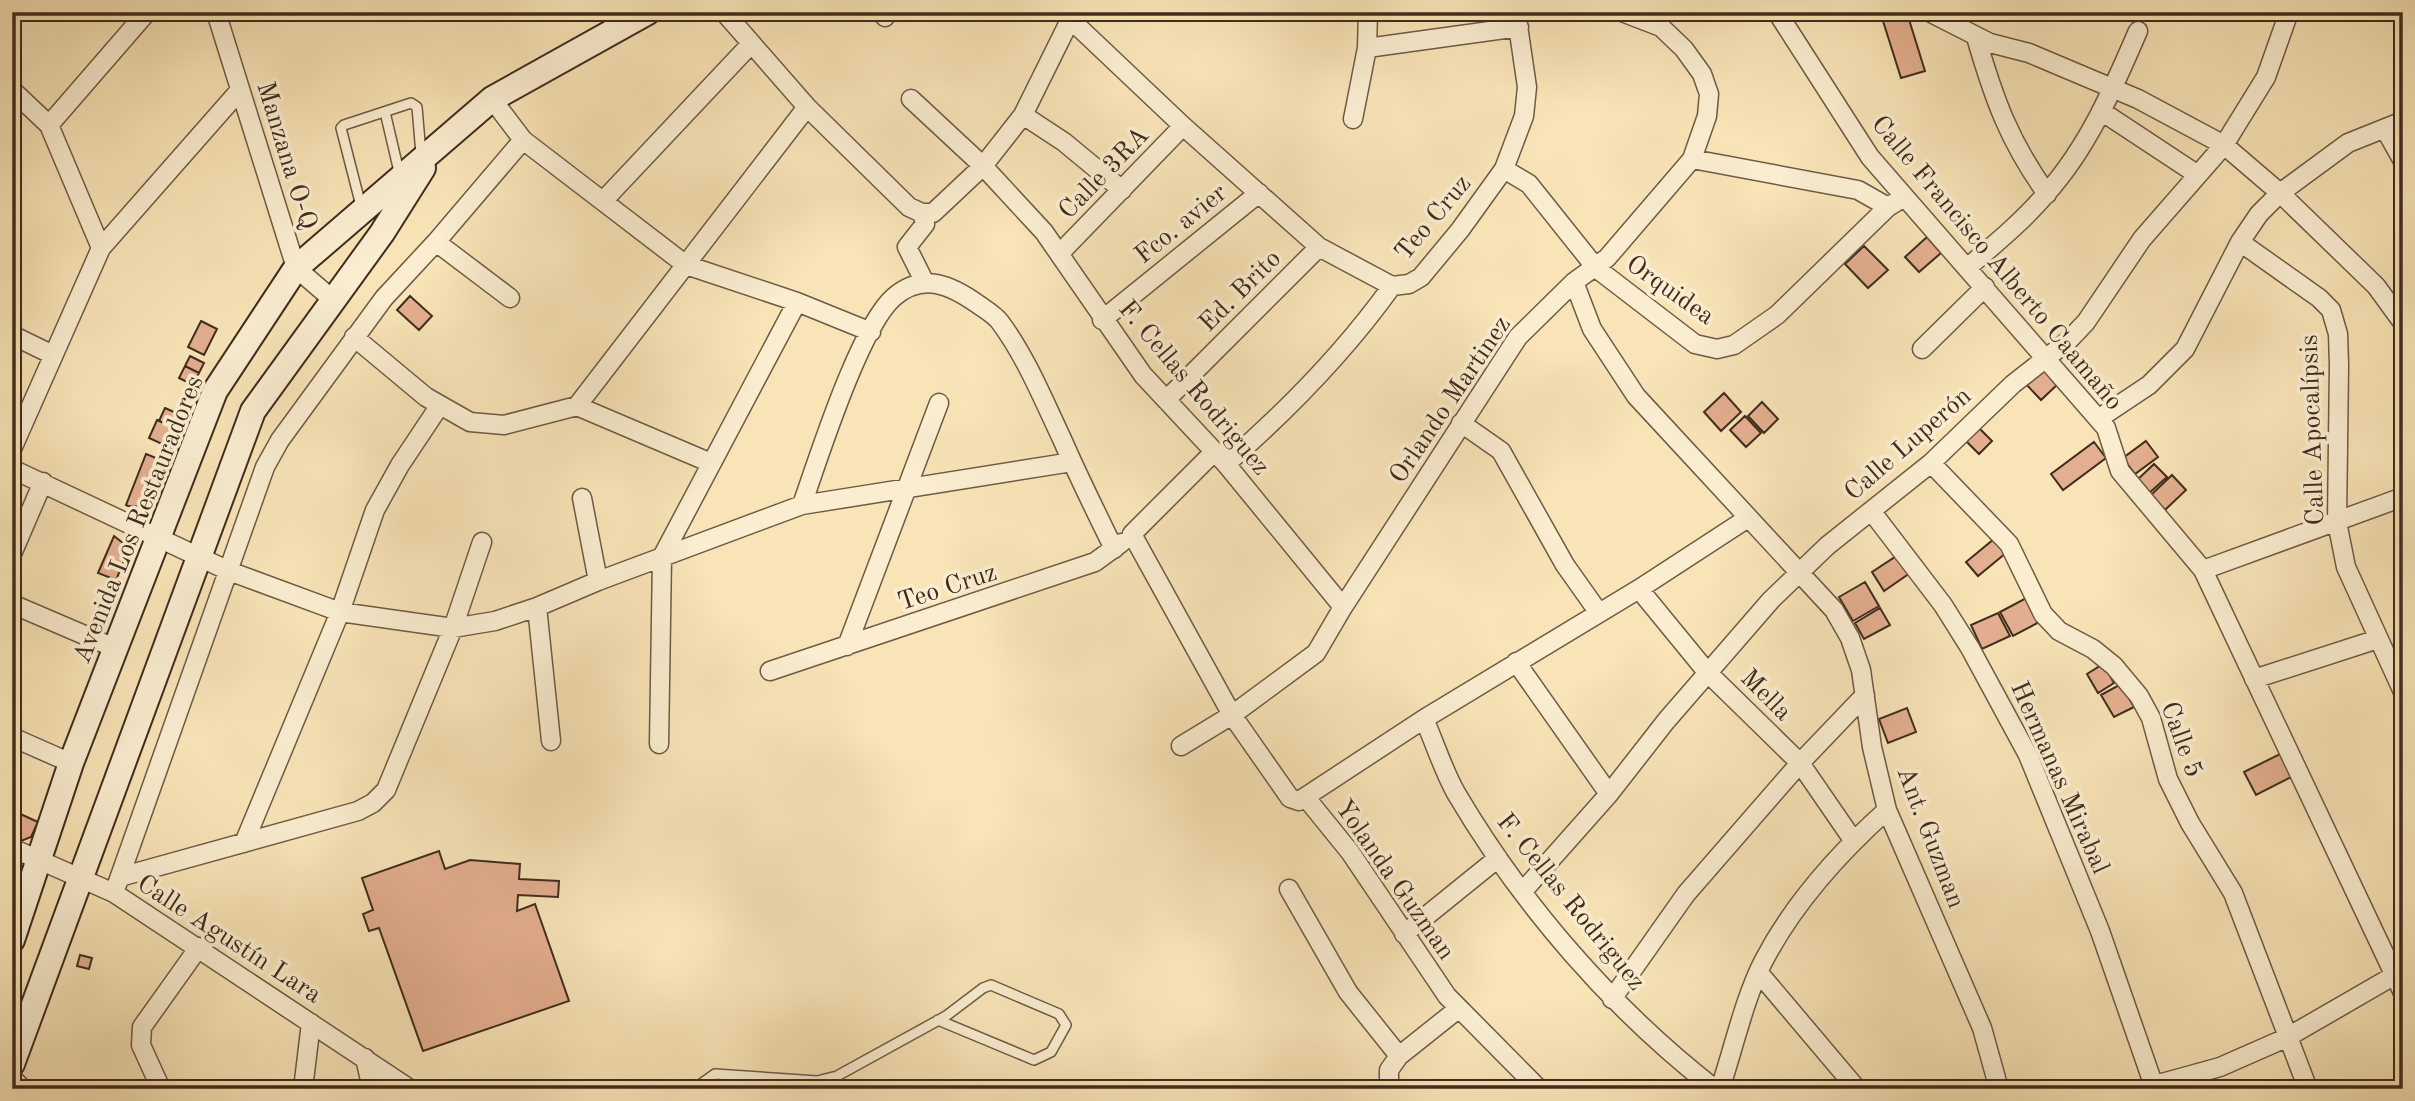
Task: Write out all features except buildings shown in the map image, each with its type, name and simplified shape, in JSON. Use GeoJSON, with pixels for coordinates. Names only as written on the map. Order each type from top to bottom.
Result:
{"type":"FeatureCollection","features":[{"type":"Feature","properties":{"kind":"street"},"geometry":{"type":"LineString","coordinates":[[49,125],[147,12]]}},
{"type":"Feature","properties":{"kind":"street","name":"Manzana O-Q"},"geometry":{"type":"LineString","coordinates":[[216,12],[296,268],[332,299]]}},
{"type":"Feature","properties":{"kind":"street","name":"Avenida Los Restauradores"},"geometry":{"type":"LineString","coordinates":[[12,940],[71,763],[215,391],[296,268],[492,99],[648,12]]}},
{"type":"Feature","properties":{"kind":"street"},"geometry":{"type":"LineString","coordinates":[[724,12],[750,45],[807,107],[909,207],[922,213],[933,213],[984,166],[1023,115],[1072,16],[1183,126],[1319,247],[1392,286]]}},
{"type":"Feature","properties":{"kind":"street"},"geometry":{"type":"LineString","coordinates":[[1353,120],[1367,48],[1368,12]]}},
{"type":"Feature","properties":{"kind":"street","name":"Orlando Martinez"},"geometry":{"type":"LineString","coordinates":[[1181,746],[1232,715],[1316,653],[1518,337],[1574,282],[1596,268],[1617,248],[1692,159],[1708,105],[1709,94],[1702,74],[1684,49],[1661,27],[1622,12]]}},
{"type":"Feature","properties":{"kind":"street","name":"Calle Francisco Alberto Caamaño"},"geometry":{"type":"LineString","coordinates":[[1777,12],[1870,157],[1986,287],[2106,428],[2120,471],[2203,570],[2396,968],[2403,993]]}},
{"type":"Feature","properties":{"kind":"street"},"geometry":{"type":"LineString","coordinates":[[1929,12],[1976,37],[2029,53],[2113,88],[2185,121],[2224,145],[2280,193],[2376,286],[2403,323]]}},
{"type":"Feature","properties":{"kind":"street","name":"Calle Luperón"},"geometry":{"type":"LineString","coordinates":[[1524,891],[1609,794],[1707,672],[1799,573],[1827,546],[1931,463],[2086,322],[2142,239],[2224,145],[2266,77],[2289,12]]}},
{"type":"Feature","properties":{"kind":"street"},"geometry":{"type":"LineString","coordinates":[[1367,48],[1517,20]]}},
{"type":"Feature","properties":{"kind":"street","name":"Teo Cruz"},"geometry":{"type":"LineString","coordinates":[[770,671],[1082,567],[1114,549],[1220,458],[1289,409],[1331,365],[1392,286],[1420,278],[1460,230],[1504,169],[1524,116],[1527,87],[1517,20]]}},
{"type":"Feature","properties":{"kind":"street"},"geometry":{"type":"LineString","coordinates":[[1968,267],[2047,194],[2083,145],[2138,32]]}},
{"type":"Feature","properties":{"kind":"street"},"geometry":{"type":"LineString","coordinates":[[1976,37],[1997,107],[2026,165],[2047,194]]}},
{"type":"Feature","properties":{"kind":"street"},"geometry":{"type":"LineString","coordinates":[[603,201],[750,45]]}},
{"type":"Feature","properties":{"kind":"street"},"geometry":{"type":"LineString","coordinates":[[12,90],[49,125],[101,248]]}},
{"type":"Feature","properties":{"kind":"street"},"geometry":{"type":"LineString","coordinates":[[12,449],[101,248],[240,90]]}},
{"type":"Feature","properties":{"kind":"street"},"geometry":{"type":"LineString","coordinates":[[492,99],[523,140],[686,265],[797,302],[871,332]]}},
{"type":"Feature","properties":{"kind":"street","name":"F. Cellas Rodriguez"},"geometry":{"type":"LineString","coordinates":[[911,99],[984,166],[1060,253],[1102,320],[1166,400],[1220,458],[1343,607]]}},
{"type":"Feature","properties":{"kind":"street"},"geometry":{"type":"LineString","coordinates":[[577,407],[807,107]]}},
{"type":"Feature","properties":{"kind":"street"},"geometry":{"type":"LineString","coordinates":[[2101,111],[2197,174]]}},
{"type":"Feature","properties":{"kind":"street"},"geometry":{"type":"LineString","coordinates":[[1023,115],[1064,142],[1122,190]]}},
{"type":"Feature","properties":{"kind":"street"},"geometry":{"type":"LineString","coordinates":[[2098,419],[2149,385],[2185,349],[2239,242],[2259,214],[2280,193],[2348,143],[2403,121]]}},
{"type":"Feature","properties":{"kind":"street","name":"Calle 3RA"},"geometry":{"type":"LineString","coordinates":[[1060,253],[1183,126]]}},
{"type":"Feature","properties":{"kind":"street"},"geometry":{"type":"LineString","coordinates":[[2385,129],[2403,161]]}},
{"type":"Feature","properties":{"kind":"street"},"geometry":{"type":"LineString","coordinates":[[117,885],[265,467],[280,440],[384,298],[523,140]]}},
{"type":"Feature","properties":{"kind":"street"},"geometry":{"type":"LineString","coordinates":[[12,1064],[253,411],[382,233],[430,153]]}},
{"type":"Feature","properties":{"kind":"street"},"geometry":{"type":"LineString","coordinates":[[1692,159],[1858,190],[1888,207],[1904,197]]}},
{"type":"Feature","properties":{"kind":"street","name":"Orquidea"},"geometry":{"type":"LineString","coordinates":[[1504,169],[1529,184],[1596,268],[1695,344],[1717,349],[1734,345],[1777,315],[1888,207]]}},
{"type":"Feature","properties":{"kind":"street","name":"Fco. avier"},"geometry":{"type":"LineString","coordinates":[[1102,320],[1259,192]]}},
{"type":"Feature","properties":{"kind":"street"},"geometry":{"type":"LineString","coordinates":[[922,213],[925,224],[906,247],[924,281]]}},
{"type":"Feature","properties":{"kind":"street"},"geometry":{"type":"LineString","coordinates":[[436,242],[510,298]]}},
{"type":"Feature","properties":{"kind":"street","name":"Calle Apocalípsis"},"geometry":{"type":"LineString","coordinates":[[2239,242],[2319,298],[2331,310],[2338,334],[2339,365],[2337,522],[2346,567],[2403,692]]}},
{"type":"Feature","properties":{"kind":"street","name":"Ed. Brito"},"geometry":{"type":"LineString","coordinates":[[1166,400],[1319,247]]}},
{"type":"Feature","properties":{"kind":"street"},"geometry":{"type":"LineString","coordinates":[[802,505],[830,424],[871,332],[892,298],[924,281],[938,282],[965,295],[998,319],[1030,370],[1114,549]]}},
{"type":"Feature","properties":{"kind":"street","name":"Ant. Guzman"},"geometry":{"type":"LineString","coordinates":[[1574,282],[1592,329],[1636,396],[1834,610],[1850,638],[1861,670],[1872,747],[1888,810],[1982,1028],[1999,1089]]}},
{"type":"Feature","properties":{"kind":"street"},"geometry":{"type":"LineString","coordinates":[[1922,349],[1986,287]]}},
{"type":"Feature","properties":{"kind":"street"},"geometry":{"type":"LineString","coordinates":[[659,744],[662,557],[797,302]]}},
{"type":"Feature","properties":{"kind":"street"},"geometry":{"type":"LineString","coordinates":[[12,335],[53,355]]}},
{"type":"Feature","properties":{"kind":"street"},"geometry":{"type":"LineString","coordinates":[[354,337],[440,405],[470,422],[504,425],[577,407],[711,463]]}},
{"type":"Feature","properties":{"kind":"street"},"geometry":{"type":"LineString","coordinates":[[847,646],[939,403]]}},
{"type":"Feature","properties":{"kind":"street"},"geometry":{"type":"LineString","coordinates":[[244,843],[340,612],[375,510],[400,465],[440,405]]}},
{"type":"Feature","properties":{"kind":"street"},"geometry":{"type":"LineString","coordinates":[[1461,423],[1501,451],[1565,565],[1598,613]]}},
{"type":"Feature","properties":{"kind":"street"},"geometry":{"type":"LineString","coordinates":[[12,469],[229,571],[340,612],[453,628],[495,621],[537,607],[598,581],[802,505],[1072,462]]}},
{"type":"Feature","properties":{"kind":"street","name":"Calle 5"},"geometry":{"type":"LineString","coordinates":[[1931,463],[2008,544],[2043,614],[2059,631],[2093,649],[2114,666],[2139,696],[2151,718],[2168,779],[2190,824],[2232,893],[2261,960],[2286,1038],[2308,1089]]}},
{"type":"Feature","properties":{"kind":"street"},"geometry":{"type":"LineString","coordinates":[[12,554],[43,482]]}},
{"type":"Feature","properties":{"kind":"street"},"geometry":{"type":"LineString","coordinates":[[582,498],[598,581]]}},
{"type":"Feature","properties":{"kind":"street"},"geometry":{"type":"LineString","coordinates":[[2203,570],[2288,537],[2400,503]]}},
{"type":"Feature","properties":{"kind":"street","name":"Hermanas Mirabal"},"geometry":{"type":"LineString","coordinates":[[1872,512],[1943,605],[1970,648],[2028,755],[2100,931],[2150,1087]]}},
{"type":"Feature","properties":{"kind":"street"},"geometry":{"type":"LineString","coordinates":[[1307,799],[1424,719],[1639,589],[1748,518]]}},
{"type":"Feature","properties":{"kind":"street","name":"Yolanda Guzman"},"geometry":{"type":"LineString","coordinates":[[1132,534],[1232,715],[1290,798],[1299,802],[1307,799],[1350,852],[1458,1009],[1539,1089]]}},
{"type":"Feature","properties":{"kind":"street"},"geometry":{"type":"LineString","coordinates":[[117,885],[244,843],[358,811],[386,790],[453,628],[482,542]]}},
{"type":"Feature","properties":{"kind":"street","name":"Mella"},"geometry":{"type":"LineString","coordinates":[[1639,589],[1707,672],[1800,763],[1853,840]]}},
{"type":"Feature","properties":{"kind":"street"},"geometry":{"type":"LineString","coordinates":[[12,604],[117,649]]}},
{"type":"Feature","properties":{"kind":"street"},"geometry":{"type":"LineString","coordinates":[[537,607],[551,741]]}},
{"type":"Feature","properties":{"kind":"street"},"geometry":{"type":"LineString","coordinates":[[2254,679],[2378,639]]}},
{"type":"Feature","properties":{"kind":"street"},"geometry":{"type":"LineString","coordinates":[[1516,662],[1609,794]]}},
{"type":"Feature","properties":{"kind":"street"},"geometry":{"type":"LineString","coordinates":[[1612,999],[1686,894],[1800,763],[1865,695]]}},
{"type":"Feature","properties":{"kind":"street","name":"F. Cellas Rodriguez"},"geometry":{"type":"LineString","coordinates":[[1424,719],[1455,790],[1497,858],[1612,999],[1672,1056],[1715,1089]]}},
{"type":"Feature","properties":{"kind":"street"},"geometry":{"type":"LineString","coordinates":[[12,737],[71,763]]}},
{"type":"Feature","properties":{"kind":"street"},"geometry":{"type":"LineString","coordinates":[[1720,1089],[1759,972],[1792,915],[1853,840],[1888,810]]}},
{"type":"Feature","properties":{"kind":"street","name":"Calle Agustín Lara"},"geometry":{"type":"LineString","coordinates":[[12,848],[79,877],[117,885],[199,947],[410,1089]]}},
{"type":"Feature","properties":{"kind":"street"},"geometry":{"type":"LineString","coordinates":[[1404,934],[1497,858]]}},
{"type":"Feature","properties":{"kind":"street"},"geometry":{"type":"LineString","coordinates":[[1289,889],[1348,992],[1399,1056]]}},
{"type":"Feature","properties":{"kind":"street"},"geometry":{"type":"LineString","coordinates":[[161,1089],[141,1045],[142,1027],[199,947]]}},
{"type":"Feature","properties":{"kind":"street"},"geometry":{"type":"LineString","coordinates":[[2150,1087],[2220,1067],[2286,1038],[2396,968]]}},
{"type":"Feature","properties":{"kind":"street"},"geometry":{"type":"LineString","coordinates":[[1759,972],[1857,1089]]}},
{"type":"Feature","properties":{"kind":"street"},"geometry":{"type":"LineString","coordinates":[[1389,1089],[1389,1070],[1399,1056],[1458,1009]]}},
{"type":"Feature","properties":{"kind":"street"},"geometry":{"type":"LineString","coordinates":[[303,1089],[311,1023]]}},
{"type":"Feature","properties":{"kind":"street"},"geometry":{"type":"LineString","coordinates":[[365,1058],[372,1089]]}},
{"type":"Feature","properties":{"kind":"street"},"geometry":{"type":"LineString","coordinates":[[12,1079],[23,1089]]}},
{"type":"Feature","properties":{"kind":"lane"},"geometry":{"type":"LineString","coordinates":[[362,211],[341,128],[411,103],[417,107],[430,153]]}},
{"type":"Feature","properties":{"kind":"lane"},"geometry":{"type":"LineString","coordinates":[[385,112],[400,177]]}},
{"type":"Feature","properties":{"kind":"lane"},"geometry":{"type":"LineString","coordinates":[[694,1089],[715,1074],[817,1081],[837,1076],[939,1020],[991,985],[1059,1014],[1066,1025],[1051,1052],[1034,1060],[939,1020]]}},
{"type":"Feature","properties":{"kind":"lane"},"geometry":{"type":"LineString","coordinates":[[774,1077],[781,1089]]}}]}
